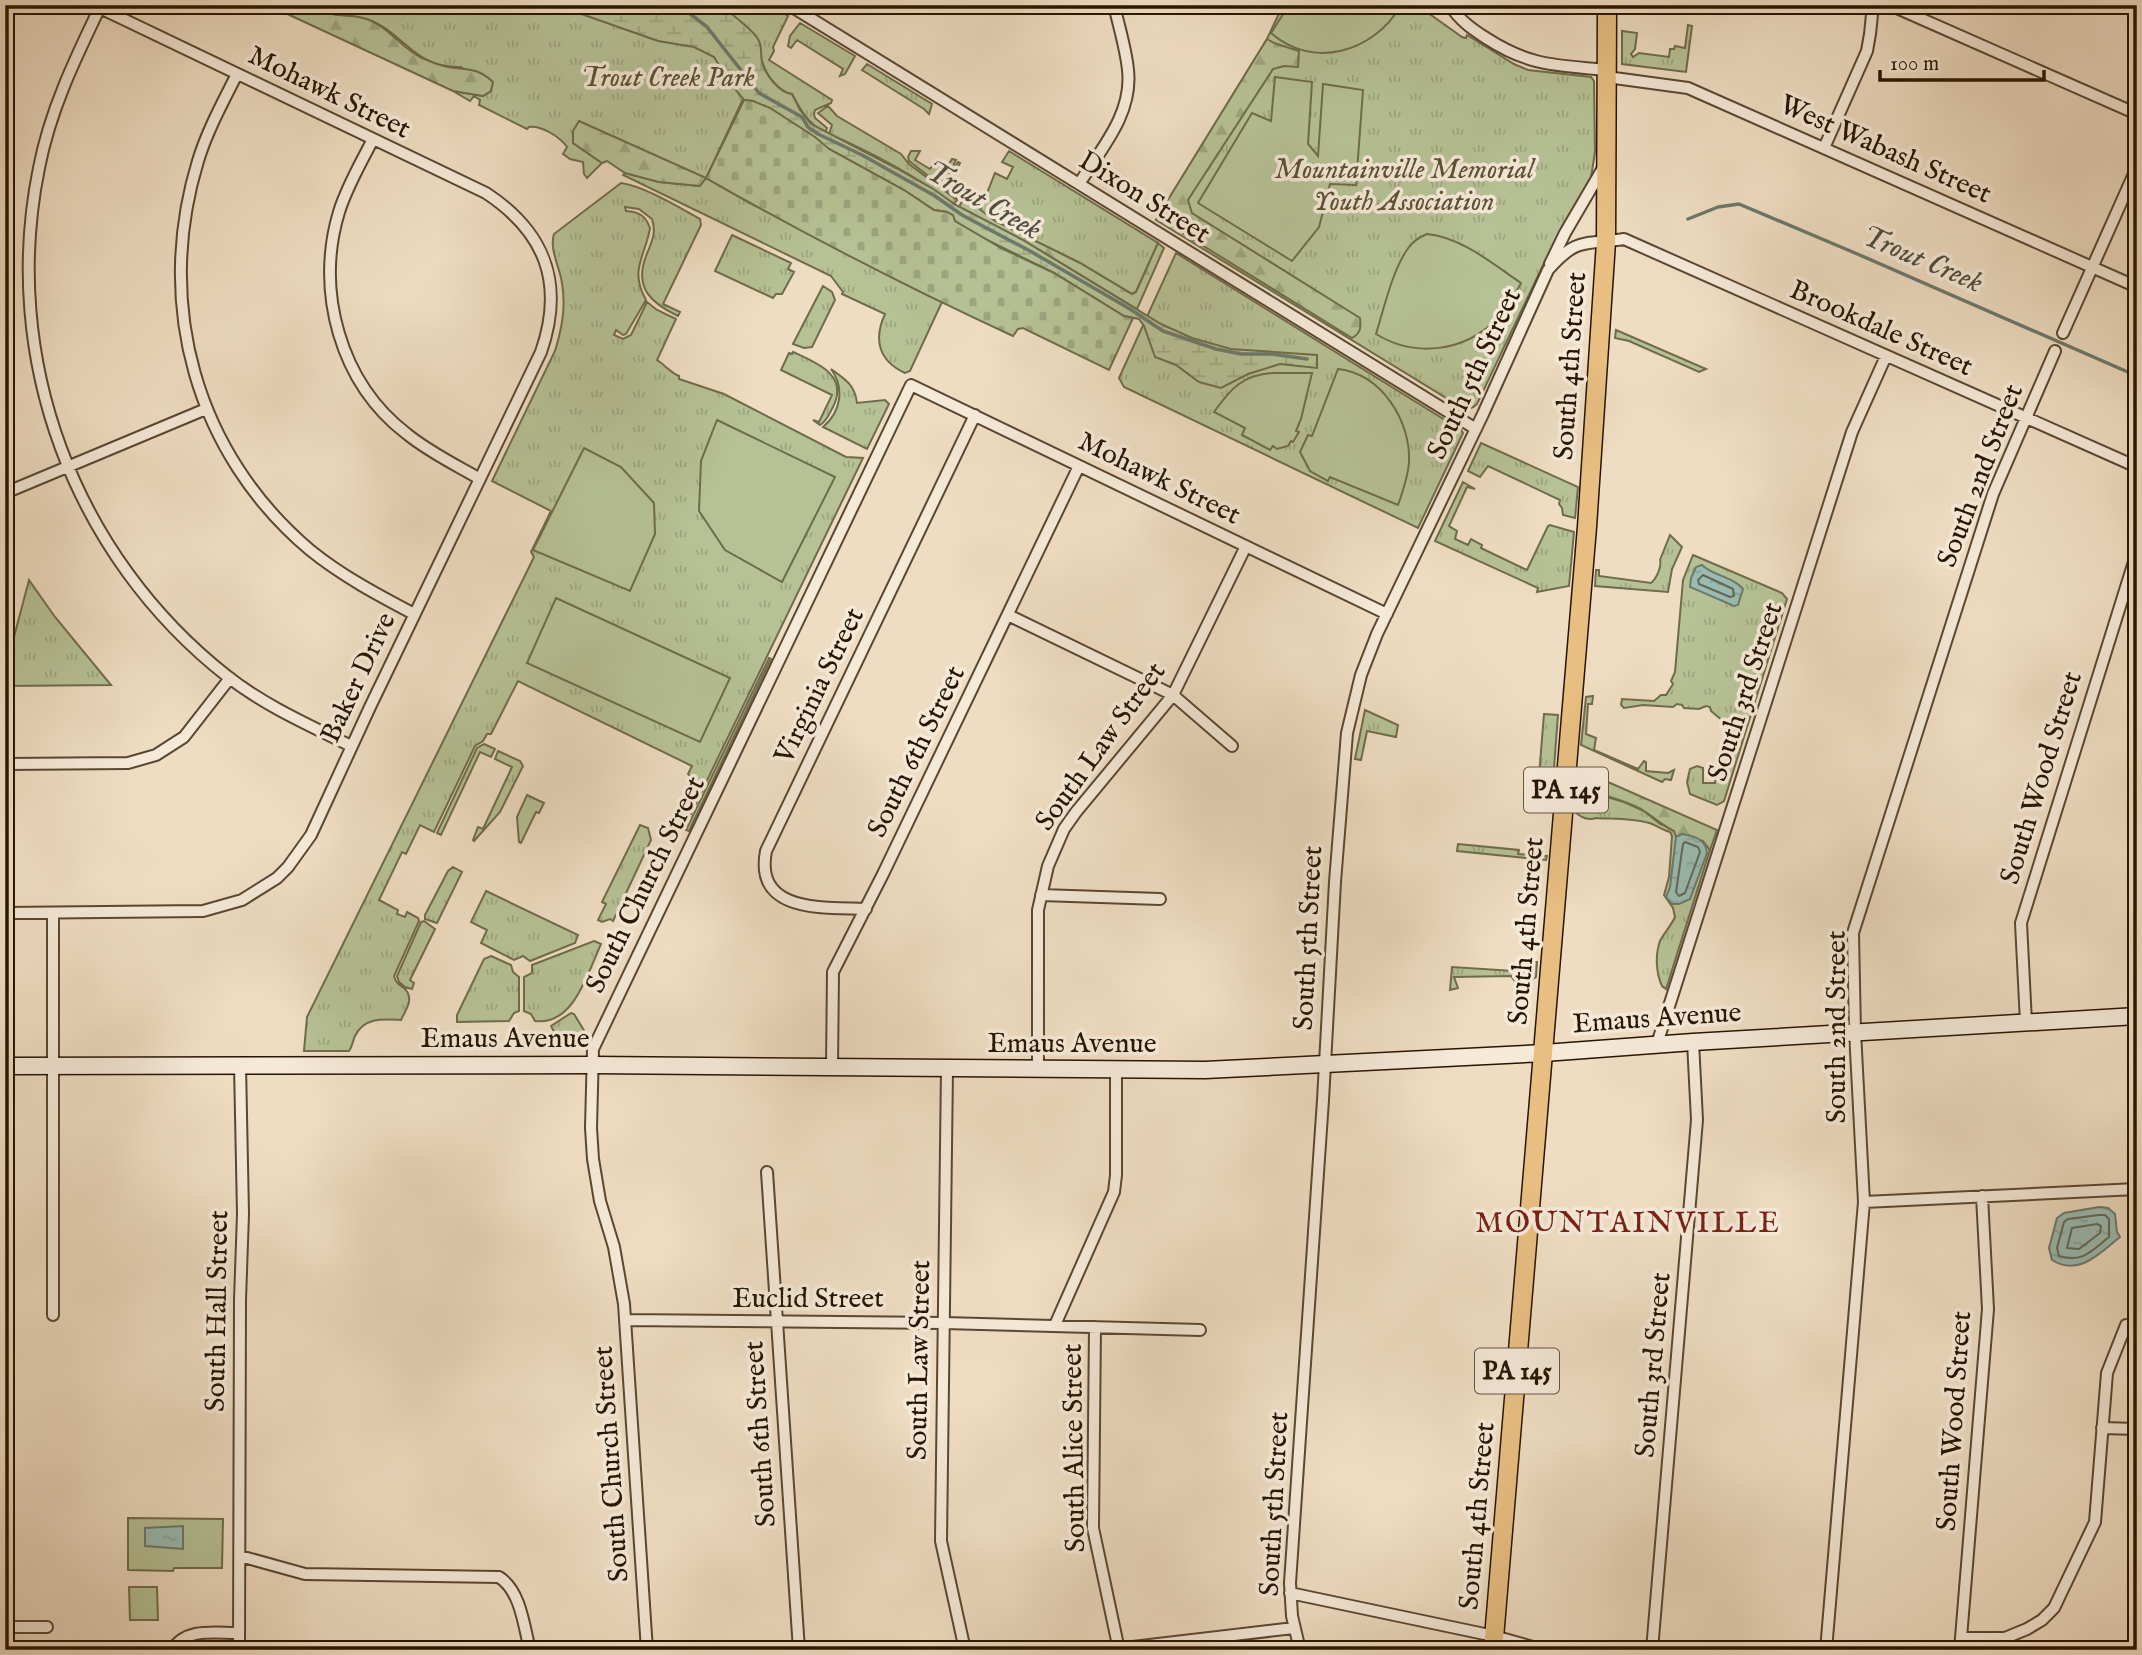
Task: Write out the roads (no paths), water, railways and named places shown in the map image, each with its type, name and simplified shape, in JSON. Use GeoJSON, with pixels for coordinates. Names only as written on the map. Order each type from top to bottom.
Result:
{"type":"FeatureCollection","features":[{"type":"Feature","properties":{"kind":"main road","name":"South 4th Street"},"geometry":{"type":"LineString","coordinates":[[1493,1643],[1587,527],[1605,242],[1606,5]]}},
{"type":"Feature","properties":{"kind":"main road","name":"Emaus Avenue"},"geometry":{"type":"LineString","coordinates":[[5,1066],[593,1065],[1205,1070],[1544,1053],[2137,1016]]}},
{"type":"Feature","properties":{"kind":"street","name":"Dixon Street"},"geometry":{"type":"LineString","coordinates":[[789,5],[1476,429]]}},
{"type":"Feature","properties":{"kind":"street"},"geometry":{"type":"LineString","coordinates":[[1079,184],[1119,121],[1127,100],[1128,68],[1114,5]]}},
{"type":"Feature","properties":{"kind":"street","name":"West Wabash Street"},"geometry":{"type":"LineString","coordinates":[[1450,5],[1466,25],[1524,59],[1688,88],[2137,287]]}},
{"type":"Feature","properties":{"kind":"street"},"geometry":{"type":"LineString","coordinates":[[1824,148],[1867,51],[1873,5]]}},
{"type":"Feature","properties":{"kind":"street"},"geometry":{"type":"LineString","coordinates":[[1889,5],[2137,114]]}},
{"type":"Feature","properties":{"kind":"street"},"geometry":{"type":"LineString","coordinates":[[101,7],[70,70],[47,133],[29,230],[27,292],[35,354],[54,430],[67,468],[100,531],[140,590],[185,639],[230,678],[297,720],[351,746]]}},
{"type":"Feature","properties":{"kind":"street","name":"Mohawk Street"},"geometry":{"type":"LineString","coordinates":[[101,7],[486,193],[517,217],[530,232]]}},
{"type":"Feature","properties":{"kind":"street"},"geometry":{"type":"LineString","coordinates":[[237,74],[199,158],[184,220],[180,272],[184,323],[194,373],[206,409],[222,443],[265,505],[291,533],[330,566],[414,614]]}},
{"type":"Feature","properties":{"kind":"street"},"geometry":{"type":"LineString","coordinates":[[373,139],[346,192],[332,239],[330,288],[337,330],[358,379],[376,405],[423,445],[480,479]]}},
{"type":"Feature","properties":{"kind":"street","name":"South 5th Street"},"geometry":{"type":"LineString","coordinates":[[1300,1650],[1294,1628],[1290,1593],[1339,820],[1347,733],[1364,666],[1387,614],[1476,429],[1556,249],[1600,176],[1607,159]]}},
{"type":"Feature","properties":{"kind":"street"},"geometry":{"type":"LineString","coordinates":[[2063,333],[2137,167]]}},
{"type":"Feature","properties":{"kind":"street","name":"Baker Drive"},"geometry":{"type":"LineString","coordinates":[[5,913],[203,911],[223,907],[256,893],[277,878],[301,852],[312,835],[351,746],[547,336],[551,310],[550,284],[545,263],[530,232]]}},
{"type":"Feature","properties":{"kind":"street","name":"Brookdale Street"},"geometry":{"type":"LineString","coordinates":[[1605,242],[1624,239],[2137,467]]}},
{"type":"Feature","properties":{"kind":"street","name":"South 5th Street"},"geometry":{"type":"LineString","coordinates":[[1548,270],[1570,248],[1581,243],[1605,242]]}},
{"type":"Feature","properties":{"kind":"street","name":"South 2nd Street"},"geometry":{"type":"LineString","coordinates":[[1826,1650],[1864,1202],[1853,933],[1993,494],[2054,351]]}},
{"type":"Feature","properties":{"kind":"street","name":"South 3rd Street"},"geometry":{"type":"LineString","coordinates":[[1657,1044],[1853,432],[1886,356]]}},
{"type":"Feature","properties":{"kind":"street","name":"Mohawk Street"},"geometry":{"type":"LineString","coordinates":[[911,385],[1387,614]]}},
{"type":"Feature","properties":{"kind":"street","name":"South Church Street"},"geometry":{"type":"LineString","coordinates":[[647,1650],[625,1320],[614,1247],[594,1169],[591,1128],[593,1049],[911,385]]}},
{"type":"Feature","properties":{"kind":"street"},"geometry":{"type":"LineString","coordinates":[[5,493],[206,409]]}},
{"type":"Feature","properties":{"kind":"street","name":"Virginia Street"},"geometry":{"type":"LineString","coordinates":[[866,909],[803,905],[782,898],[774,891],[766,875],[766,851],[975,415]]}},
{"type":"Feature","properties":{"kind":"street","name":"South 6th Street"},"geometry":{"type":"LineString","coordinates":[[832,1067],[833,972],[866,909],[1079,466]]}},
{"type":"Feature","properties":{"kind":"street","name":"South Law Street"},"geometry":{"type":"LineString","coordinates":[[1038,1070],[1038,918],[1041,895],[1055,847],[1076,811],[1173,695],[1246,546]]}},
{"type":"Feature","properties":{"kind":"street","name":"South Wood Street"},"geometry":{"type":"LineString","coordinates":[[2025,1022],[2021,923],[2137,552]]}},
{"type":"Feature","properties":{"kind":"street"},"geometry":{"type":"LineString","coordinates":[[1008,615],[1173,695],[1233,746]]}},
{"type":"Feature","properties":{"kind":"street"},"geometry":{"type":"LineString","coordinates":[[5,764],[128,763],[156,755],[184,737],[230,678]]}},
{"type":"Feature","properties":{"kind":"street"},"geometry":{"type":"LineString","coordinates":[[1041,895],[1160,898]]}},
{"type":"Feature","properties":{"kind":"street"},"geometry":{"type":"LineString","coordinates":[[52,913],[53,1315]]}},
{"type":"Feature","properties":{"kind":"street","name":"South 3rd Street"},"geometry":{"type":"LineString","coordinates":[[1653,1650],[1697,1120],[1693,1042]]}},
{"type":"Feature","properties":{"kind":"street","name":"South Hall Street"},"geometry":{"type":"LineString","coordinates":[[239,1650],[243,1214],[240,1065]]}},
{"type":"Feature","properties":{"kind":"street","name":"South Law Street"},"geometry":{"type":"LineString","coordinates":[[947,1069],[941,1541],[965,1650]]}},
{"type":"Feature","properties":{"kind":"street","name":"South Alice Street"},"geometry":{"type":"LineString","coordinates":[[1055,1325],[1114,1192],[1116,1070]]}},
{"type":"Feature","properties":{"kind":"street","name":"South 6th Street"},"geometry":{"type":"LineString","coordinates":[[766,1172],[799,1650]]}},
{"type":"Feature","properties":{"kind":"street"},"geometry":{"type":"LineString","coordinates":[[1864,1202],[2137,1189]]}},
{"type":"Feature","properties":{"kind":"street","name":"South Wood Street"},"geometry":{"type":"LineString","coordinates":[[1961,1644],[1988,1310],[1982,1196]]}},
{"type":"Feature","properties":{"kind":"street","name":"Euclid Street"},"geometry":{"type":"LineString","coordinates":[[625,1320],[1055,1325],[1200,1331]]}},
{"type":"Feature","properties":{"kind":"street"},"geometry":{"type":"LineString","coordinates":[[1961,1644],[2005,1638],[2042,1620],[2054,1608],[2095,1522],[2107,1373],[2126,1325]]}},
{"type":"Feature","properties":{"kind":"street","name":"South Alice Street"},"geometry":{"type":"LineString","coordinates":[[1095,1326],[1093,1528],[1115,1649]]}},
{"type":"Feature","properties":{"kind":"street"},"geometry":{"type":"LineString","coordinates":[[2102,1428],[2137,1429]]}},
{"type":"Feature","properties":{"kind":"street"},"geometry":{"type":"LineString","coordinates":[[240,1556],[305,1574],[499,1577],[507,1582],[518,1603],[530,1650]]}},
{"type":"Feature","properties":{"kind":"street"},"geometry":{"type":"LineString","coordinates":[[1290,1593],[1493,1643],[1544,1650]]}},
{"type":"Feature","properties":{"kind":"street"},"geometry":{"type":"LineString","coordinates":[[5,1627],[47,1627]]}},
{"type":"Feature","properties":{"kind":"street"},"geometry":{"type":"LineString","coordinates":[[1115,1649],[1294,1628]]}},
{"type":"Feature","properties":{"kind":"street"},"geometry":{"type":"LineString","coordinates":[[172,1650],[182,1637],[193,1633],[239,1633]]}},
{"type":"Feature","properties":{"kind":"water"},"geometry":{"type":"Polygon","coordinates":[[[1702,565],[1734,581],[1743,589],[1738,605],[1734,606],[1690,587],[1696,567],[1702,565]]]}},
{"type":"Feature","properties":{"kind":"water"},"geometry":{"type":"Polygon","coordinates":[[[1682,834],[1702,841],[1707,853],[1690,899],[1672,904],[1666,897],[1670,887],[1676,837],[1682,834]]]}},
{"type":"Feature","properties":{"kind":"water"},"geometry":{"type":"Polygon","coordinates":[[[2108,1208],[2115,1214],[2120,1237],[2089,1261],[2071,1266],[2052,1260],[2049,1248],[2057,1218],[2064,1213],[2108,1208]]]}},
{"type":"Feature","properties":{"kind":"water"},"geometry":{"type":"Polygon","coordinates":[[[183,1526],[183,1549],[145,1546],[145,1528],[183,1526]]]}},
{"type":"Feature","properties":{"kind":"waterway","name":"Trout Creek"},"geometry":{"type":"LineString","coordinates":[[679,5],[707,27],[759,93],[802,117],[808,127],[818,134],[935,196],[962,215],[1030,251],[1163,331],[1216,349],[1241,354],[1272,354],[1307,359]]}},
{"type":"Feature","properties":{"kind":"waterway","name":"Trout Creek"},"geometry":{"type":"LineString","coordinates":[[1688,219],[1718,207],[1739,204],[2137,376]]}},
{"type":"Feature","properties":{"kind":"district","name":"MOUNTAINVILLE"},"geometry":{"type":"Point","coordinates":[1628,1224]}},
{"type":"Feature","properties":{"kind":"park label","name":"Trout Creek Park"},"geometry":{"type":"Point","coordinates":[668,78]}},
{"type":"Feature","properties":{"kind":"park label","name":"Mountainville Memorial Youth Association"},"geometry":{"type":"Point","coordinates":[1404,186]}}]}
